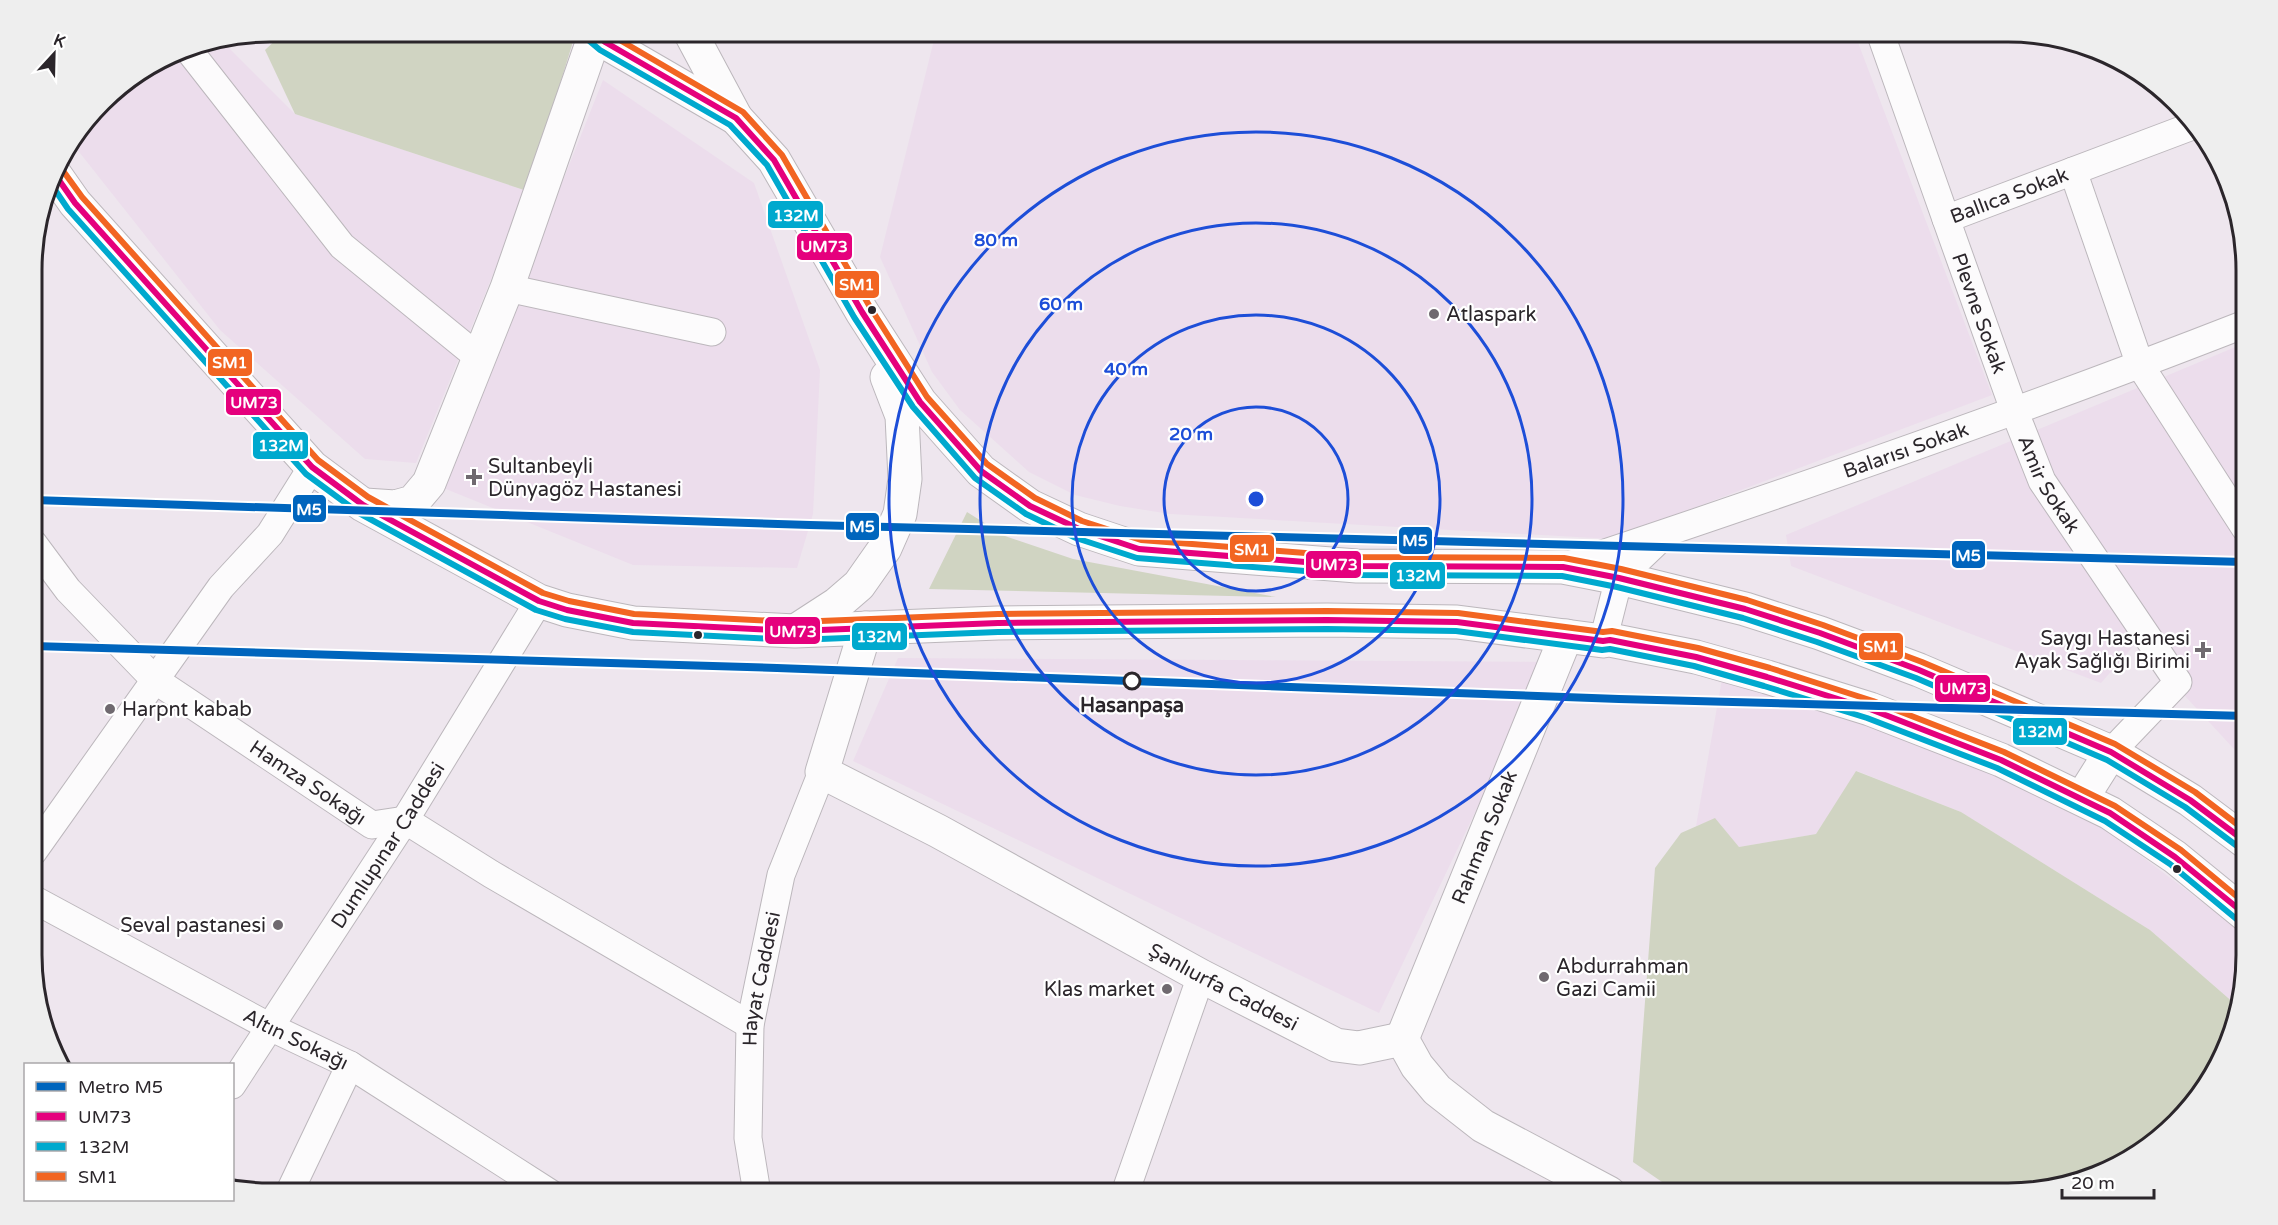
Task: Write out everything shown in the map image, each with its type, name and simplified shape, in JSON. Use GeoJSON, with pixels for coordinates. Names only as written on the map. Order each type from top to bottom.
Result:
{"type":"FeatureCollection","features":[{"type":"Feature","properties":{"kind":"main road"},"geometry":{"type":"LineString","coordinates":[[363,505],[394,507],[413,502],[429,483],[507,288],[591,42]]}},
{"type":"Feature","properties":{"kind":"main road"},"geometry":{"type":"LineString","coordinates":[[609,42],[736,118]]}},
{"type":"Feature","properties":{"kind":"main road"},"geometry":{"type":"LineString","coordinates":[[695,42],[736,118],[774,160],[862,312],[920,402],[981,471],[1030,506],[1079,529],[1139,549],[1357,566],[1563,567],[1619,578],[1745,609],[1852,644],[1980,694],[2111,752],[2190,800],[2236,834]]}},
{"type":"Feature","properties":{"kind":"main road"},"geometry":{"type":"LineString","coordinates":[[60,181],[75,203],[312,466],[363,505],[539,601],[567,610],[633,623],[795,631],[1022,623],[1327,620],[1457,622],[1603,641],[1610,640],[1696,657],[1870,710],[2001,760],[2110,813],[2175,857],[2236,907]]}},
{"type":"Feature","properties":{"kind":"main road"},"geometry":{"type":"LineString","coordinates":[[795,631],[837,604],[859,585],[885,548],[900,514],[905,479],[902,416],[862,312]]}},
{"type":"Feature","properties":{"kind":"main road"},"geometry":{"type":"LineString","coordinates":[[822,772],[866,628]]}},
{"type":"Feature","properties":{"kind":"main road","name":"Rahman Sokak"},"geometry":{"type":"LineString","coordinates":[[1402,1039],[1566,636]]}},
{"type":"Feature","properties":{"kind":"main road"},"geometry":{"type":"LineString","coordinates":[[2082,798],[2111,752]]}},
{"type":"Feature","properties":{"kind":"main road","name":"Şanlıurfa Caddesi"},"geometry":{"type":"LineString","coordinates":[[822,772],[948,836],[1201,976],[1336,1045],[1359,1048],[1402,1039]]}},
{"type":"Feature","properties":{"kind":"main road"},"geometry":{"type":"LineString","coordinates":[[1402,1039],[1417,1066],[1437,1090],[1483,1126],[1590,1183]]}},
{"type":"Feature","properties":{"kind":"street","name":"Ballıca Sokak"},"geometry":{"type":"LineString","coordinates":[[1883,42],[1946,219],[2186,128]]}},
{"type":"Feature","properties":{"kind":"street"},"geometry":{"type":"LineString","coordinates":[[193,55],[342,246],[478,357]]}},
{"type":"Feature","properties":{"kind":"street"},"geometry":{"type":"LineString","coordinates":[[2073,171],[2140,365],[2236,514]]}},
{"type":"Feature","properties":{"kind":"street","name":"Plevne Sokak"},"geometry":{"type":"LineString","coordinates":[[1946,219],[2013,410]]}},
{"type":"Feature","properties":{"kind":"street"},"geometry":{"type":"LineString","coordinates":[[507,288],[712,332]]}},
{"type":"Feature","properties":{"kind":"street","name":"Balarısı Sokak"},"geometry":{"type":"LineString","coordinates":[[1563,567],[1666,533],[2140,365],[2236,328]]}},
{"type":"Feature","properties":{"kind":"street","name":"Amir Sokak"},"geometry":{"type":"LineString","coordinates":[[2013,410],[2042,481],[2178,682],[2111,752]]}},
{"type":"Feature","properties":{"kind":"street"},"geometry":{"type":"LineString","coordinates":[[42,839],[221,587],[270,534],[312,466]]}},
{"type":"Feature","properties":{"kind":"street"},"geometry":{"type":"LineString","coordinates":[[1603,641],[1619,578],[1666,533]]}},
{"type":"Feature","properties":{"kind":"street","name":"Hamza Sokağı"},"geometry":{"type":"LineString","coordinates":[[42,555],[68,590],[155,680],[372,825],[405,820]]}},
{"type":"Feature","properties":{"kind":"street","name":"Dumlupınar Caddesi"},"geometry":{"type":"LineString","coordinates":[[234,1083],[405,820],[539,601]]}},
{"type":"Feature","properties":{"kind":"street","name":"Hayat Caddesi"},"geometry":{"type":"LineString","coordinates":[[755,1183],[748,1138],[750,1025],[781,874],[822,772]]}},
{"type":"Feature","properties":{"kind":"street"},"geometry":{"type":"LineString","coordinates":[[405,820],[491,874],[750,1025]]}},
{"type":"Feature","properties":{"kind":"street","name":"Altın Sokağı"},"geometry":{"type":"LineString","coordinates":[[42,904],[270,1027],[350,1065],[534,1183]]}},
{"type":"Feature","properties":{"kind":"street"},"geometry":{"type":"LineString","coordinates":[[1129,1183],[1201,976]]}},
{"type":"Feature","properties":{"kind":"street"},"geometry":{"type":"LineString","coordinates":[[294,1183],[350,1065]]}},
{"type":"Feature","properties":{"kind":"shaded area","name":"Atlaspark"},"geometry":{"type":"Polygon","coordinates":[[[934,42],[1858,42],[1992,395],[1612,539],[1170,514],[1120,506],[1075,495],[1029,472],[960,410],[932,372],[880,257],[934,42]]]}},
{"type":"Feature","properties":{"kind":"shaded area"},"geometry":{"type":"Polygon","coordinates":[[[227,46],[295,114],[527,191],[416,463],[365,459],[220,330],[77,149],[89,131],[131,89],[183,59],[227,46]]]}},
{"type":"Feature","properties":{"kind":"shaded area"},"geometry":{"type":"Polygon","coordinates":[[[603,80],[754,183],[820,370],[813,514],[797,568],[633,565],[441,487],[603,80]]]}},
{"type":"Feature","properties":{"kind":"shaded area"},"geometry":{"type":"Polygon","coordinates":[[[2236,347],[2236,751],[2136,643],[2101,683],[1791,566],[1786,535],[2236,347]]]}},
{"type":"Feature","properties":{"kind":"shaded area"},"geometry":{"type":"Polygon","coordinates":[[[898,658],[1547,662],[1379,1013],[853,761],[898,658]]]}},
{"type":"Feature","properties":{"kind":"shaded area"},"geometry":{"type":"Polygon","coordinates":[[[1722,679],[1979,759],[2092,819],[2236,927],[2236,970],[2231,1001],[2150,930],[1961,812],[1857,771],[1816,834],[1739,847],[1715,819],[1696,826],[1722,679]]]}},
{"type":"Feature","properties":{"kind":"green space"},"geometry":{"type":"Polygon","coordinates":[[[273,42],[573,42],[527,191],[295,114],[265,50],[273,42]]]}},
{"type":"Feature","properties":{"kind":"green space"},"geometry":{"type":"Polygon","coordinates":[[[967,512],[1005,536],[1073,559],[1276,597],[929,589],[967,512]]]}},
{"type":"Feature","properties":{"kind":"green space"},"geometry":{"type":"Polygon","coordinates":[[[1856,771],[1961,812],[2150,930],[2231,1001],[2219,1042],[2198,1082],[2169,1116],[2135,1145],[2095,1166],[2052,1179],[2023,1183],[1663,1183],[1633,1162],[1655,868],[1681,833],[1715,818],[1739,847],[1816,834],[1856,771]]]}},
{"type":"Feature","properties":{"kind":"metro line","name":"M5"},"geometry":{"type":"LineString","coordinates":[[42,500],[810,525],[2236,562]]}},
{"type":"Feature","properties":{"kind":"metro line","name":"M5"},"geometry":{"type":"LineString","coordinates":[[42,646],[777,668],[1619,699],[2236,716]]}},
{"type":"Feature","properties":{"kind":"transit line","name":"132M"},"geometry":{"type":"LineString","coordinates":[[591,42],[600,50],[730,125],[767,165],[854,317],[913,407],[975,478],[1026,514],[1076,538],[1137,558],[1356,575],[1562,576],[1743,618],[1916,678],[2107,760],[2185,807],[2236,845]]}},
{"type":"Feature","properties":{"kind":"transit line","name":"UM73"},"geometry":{"type":"LineString","coordinates":[[605,42],[736,118],[774,160],[862,312],[920,402],[981,471],[1030,506],[1079,529],[1139,549],[1357,566],[1563,567],[1619,578],[1745,609],[1820,633],[1919,670],[2111,752],[2190,800],[2236,834]]}},
{"type":"Feature","properties":{"kind":"transit line","name":"SM1"},"geometry":{"type":"LineString","coordinates":[[623,42],[743,112],[782,155],[870,307],[927,397],[987,464],[1035,498],[1082,521],[1141,540],[1357,557],[1564,558],[1621,569],[1747,600],[1823,625],[1922,662],[2115,744],[2195,792],[2236,823]]}},
{"type":"Feature","properties":{"kind":"transit line","name":"SM1"},"geometry":{"type":"LineString","coordinates":[[64,172],[82,197],[318,460],[368,497],[543,593],[569,601],[634,614],[795,622],[998,614],[1327,611],[1458,613],[1603,632],[1612,631],[1698,648],[1770,668],[1873,701],[2004,752],[2115,806],[2181,850],[2236,896]]}},
{"type":"Feature","properties":{"kind":"transit line","name":"UM73"},"geometry":{"type":"LineString","coordinates":[[60,181],[75,203],[312,467],[363,505],[539,601],[567,610],[633,623],[795,631],[998,623],[1327,620],[1457,622],[1603,641],[1610,640],[1696,657],[1767,677],[1870,709],[2001,760],[2110,813],[2175,857],[2236,907]]}},
{"type":"Feature","properties":{"kind":"transit line","name":"132M"},"geometry":{"type":"LineString","coordinates":[[56,191],[68,209],[306,474],[359,513],[536,610],[565,619],[633,632],[795,640],[998,632],[1327,629],[1456,631],[1602,650],[1610,649],[1694,666],[1764,686],[1867,718],[1997,768],[2105,821],[2170,864],[2236,919]]}},
{"type":"Feature","properties":{"kind":"place","name":"Atlaspark"},"geometry":{"type":"Point","coordinates":[1434,314]}},
{"type":"Feature","properties":{"kind":"place","name":"Sultanbeyli Dünyagöz Hastanesi"},"geometry":{"type":"Point","coordinates":[474,477]}},
{"type":"Feature","properties":{"kind":"place","name":"Saygı Hastanesi Ayak Sağlığı Birimi"},"geometry":{"type":"Point","coordinates":[2203,650]}},
{"type":"Feature","properties":{"kind":"place","name":"Hasanpaşa"},"geometry":{"type":"Point","coordinates":[1132,681]}},
{"type":"Feature","properties":{"kind":"place","name":"Harpnt kabab"},"geometry":{"type":"Point","coordinates":[110,709]}},
{"type":"Feature","properties":{"kind":"place","name":"Seval pastanesi"},"geometry":{"type":"Point","coordinates":[278,925]}},
{"type":"Feature","properties":{"kind":"place","name":"Abdurrahman Gazi Camii"},"geometry":{"type":"Point","coordinates":[1544,977]}},
{"type":"Feature","properties":{"kind":"place","name":"Klas market"},"geometry":{"type":"Point","coordinates":[1167,989]}}]}
